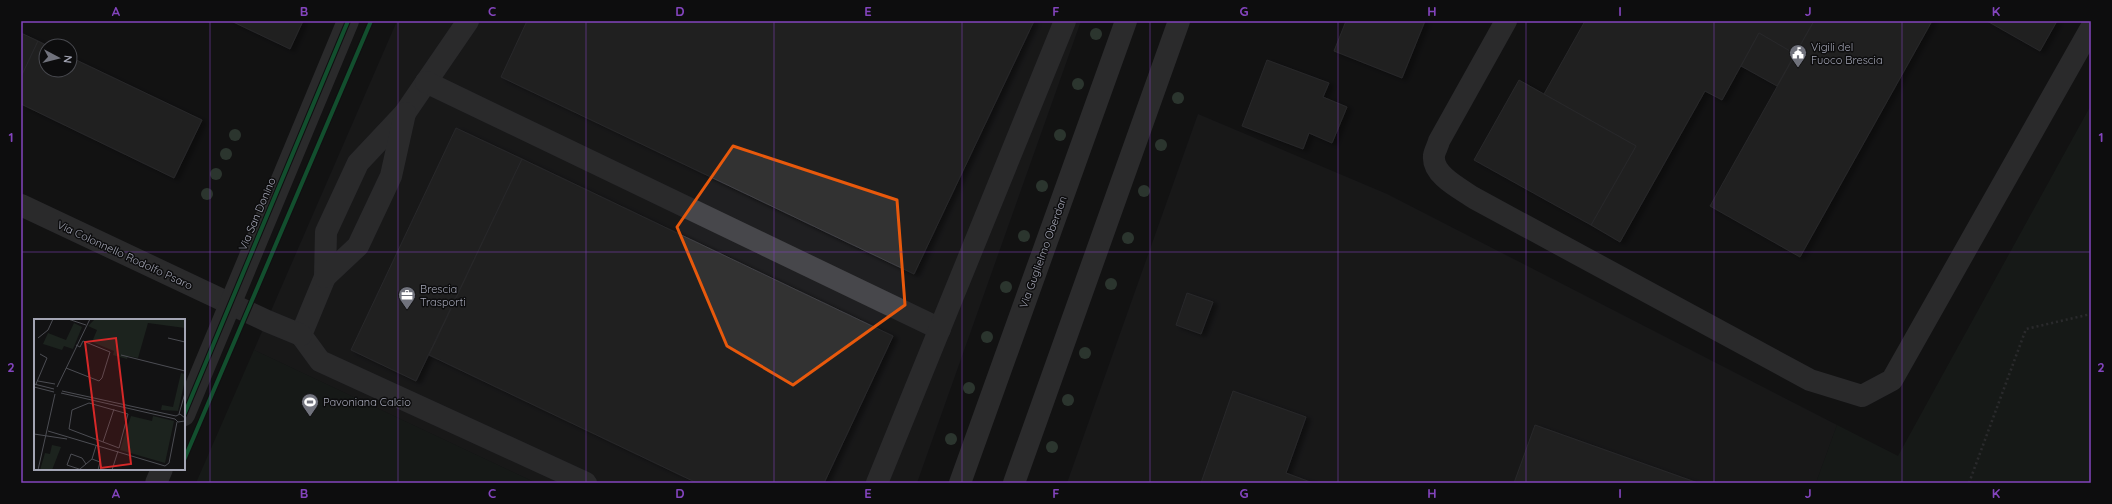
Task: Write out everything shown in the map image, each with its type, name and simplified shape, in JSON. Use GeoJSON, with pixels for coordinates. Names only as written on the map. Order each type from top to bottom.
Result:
{"type":"FeatureCollection","features":[{"type":"Feature","properties":{"kind":"main road","name":"Via Guglielmo Oberdan"},"geometry":{"type":"LineString","coordinates":[[960,483],[1126,21]]}},
{"type":"Feature","properties":{"kind":"main road"},"geometry":{"type":"LineString","coordinates":[[1014,483],[1179,21]]}},
{"type":"Feature","properties":{"kind":"street","name":"Via San Donino"},"geometry":{"type":"LineString","coordinates":[[185,413],[348,21]]}},
{"type":"Feature","properties":{"kind":"street"},"geometry":{"type":"LineString","coordinates":[[468,21],[406,113],[358,163],[326,232],[325,277],[301,335],[320,361],[586,483]]}},
{"type":"Feature","properties":{"kind":"street"},"geometry":{"type":"LineString","coordinates":[[877,483],[1065,21]]}},
{"type":"Feature","properties":{"kind":"street"},"geometry":{"type":"LineString","coordinates":[[1506,21],[1439,141],[1434,156],[1436,168],[1452,183],[1474,198],[1810,380],[1862,396],[1892,380],[2091,28]]}},
{"type":"Feature","properties":{"kind":"street"},"geometry":{"type":"LineString","coordinates":[[426,82],[940,329]]}},
{"type":"Feature","properties":{"kind":"street"},"geometry":{"type":"LineString","coordinates":[[325,277],[358,246],[392,176],[406,113]]}},
{"type":"Feature","properties":{"kind":"street","name":"Via Colonnello Rodolfo Psaro"},"geometry":{"type":"LineString","coordinates":[[21,206],[230,304],[301,335]]}},
{"type":"Feature","properties":{"kind":"street"},"geometry":{"type":"LineString","coordinates":[[156,483],[162,470]]}},
{"type":"Feature","properties":{"kind":"path"},"geometry":{"type":"LineString","coordinates":[[1969,483],[2026,328],[2091,314]]}},
{"type":"Feature","properties":{"kind":"highlighted area"},"geometry":{"type":"Polygon","coordinates":[[[733,146],[897,200],[905,305],[793,385],[727,346],[677,227],[733,146]]]}},
{"type":"Feature","properties":{"kind":"shaded area"},"geometry":{"type":"Polygon","coordinates":[[[397,21],[1081,21],[917,483],[536,483],[254,350],[397,21]]]}},
{"type":"Feature","properties":{"kind":"shaded area"},"geometry":{"type":"Polygon","coordinates":[[[2090,107],[2091,483],[1816,483],[1837,425],[1898,456],[2090,107]]]}},
{"type":"Feature","properties":{"kind":"shaded area"},"geometry":{"type":"Polygon","coordinates":[[[1198,114],[1387,194],[1837,425],[1816,483],[1067,483],[1198,114]]]}},
{"type":"Feature","properties":{"kind":"shaded area","name":"Pavoniana Calcio"},"geometry":{"type":"Polygon","coordinates":[[[254,350],[536,483],[196,483],[254,350]]]}},
{"type":"Feature","properties":{"kind":"building"},"geometry":{"type":"Polygon","coordinates":[[[231,21],[303,21],[290,49],[231,21]]]}},
{"type":"Feature","properties":{"kind":"building"},"geometry":{"type":"Polygon","coordinates":[[[527,21],[1034,21],[914,274],[501,77],[527,21]]]}},
{"type":"Feature","properties":{"kind":"building"},"geometry":{"type":"Polygon","coordinates":[[[1346,21],[1425,21],[1402,78],[1334,51],[1346,21]]]}},
{"type":"Feature","properties":{"kind":"building"},"geometry":{"type":"Polygon","coordinates":[[[1585,21],[1814,21],[1795,54],[1759,33],[1722,100],[1705,91],[1620,242],[1591,225],[1636,146],[1544,94],[1585,21]]]}},
{"type":"Feature","properties":{"kind":"building"},"geometry":{"type":"Polygon","coordinates":[[[1814,21],[1932,21],[1800,257],[1710,206],[1814,21]]]}},
{"type":"Feature","properties":{"kind":"building"},"geometry":{"type":"Polygon","coordinates":[[[1987,21],[2057,21],[2040,51],[1987,21]]]}},
{"type":"Feature","properties":{"kind":"building"},"geometry":{"type":"Polygon","coordinates":[[[21,33],[38,41],[21,77],[21,33]]]}},
{"type":"Feature","properties":{"kind":"building"},"geometry":{"type":"Polygon","coordinates":[[[1759,33],[1795,54],[1777,86],[1741,66],[1759,33]]]}},
{"type":"Feature","properties":{"kind":"building"},"geometry":{"type":"Polygon","coordinates":[[[38,41],[38,78],[78,78],[78,61],[202,120],[174,178],[21,104],[21,77],[38,41]]]}},
{"type":"Feature","properties":{"kind":"building"},"geometry":{"type":"Polygon","coordinates":[[[1267,60],[1329,83],[1323,97],[1347,107],[1332,143],[1309,133],[1303,149],[1242,126],[1267,60]]]}},
{"type":"Feature","properties":{"kind":"building"},"geometry":{"type":"Polygon","coordinates":[[[1519,80],[1636,146],[1591,225],[1474,160],[1519,80]]]}},
{"type":"Feature","properties":{"kind":"building"},"geometry":{"type":"Polygon","coordinates":[[[456,128],[522,159],[416,381],[351,350],[456,128]]]}},
{"type":"Feature","properties":{"kind":"building"},"geometry":{"type":"Polygon","coordinates":[[[522,159],[893,336],[824,483],[697,483],[429,355],[522,159]]]}},
{"type":"Feature","properties":{"kind":"building"},"geometry":{"type":"Polygon","coordinates":[[[1187,293],[1213,302],[1201,334],[1176,325],[1187,293]]]}},
{"type":"Feature","properties":{"kind":"building"},"geometry":{"type":"Polygon","coordinates":[[[1233,391],[1306,417],[1286,473],[1313,483],[1201,483],[1233,391]]]}},
{"type":"Feature","properties":{"kind":"building"},"geometry":{"type":"Polygon","coordinates":[[[1535,425],[1698,483],[1514,483],[1535,425]]]}},
{"type":"Feature","properties":{"kind":"cycle path"},"geometry":{"type":"LineString","coordinates":[[185,413],[348,21]]}},
{"type":"Feature","properties":{"kind":"cycle path"},"geometry":{"type":"LineString","coordinates":[[185,458],[371,21]]}},
{"type":"Feature","properties":{"kind":"place","name":"Vigili del Fuoco Brescia"},"geometry":{"type":"Point","coordinates":[1798,68]}},
{"type":"Feature","properties":{"kind":"place","name":"Brescia Trasporti"},"geometry":{"type":"Point","coordinates":[407,310]}},
{"type":"Feature","properties":{"kind":"place","name":"Pavoniana Calcio"},"geometry":{"type":"Point","coordinates":[310,417]}}]}
